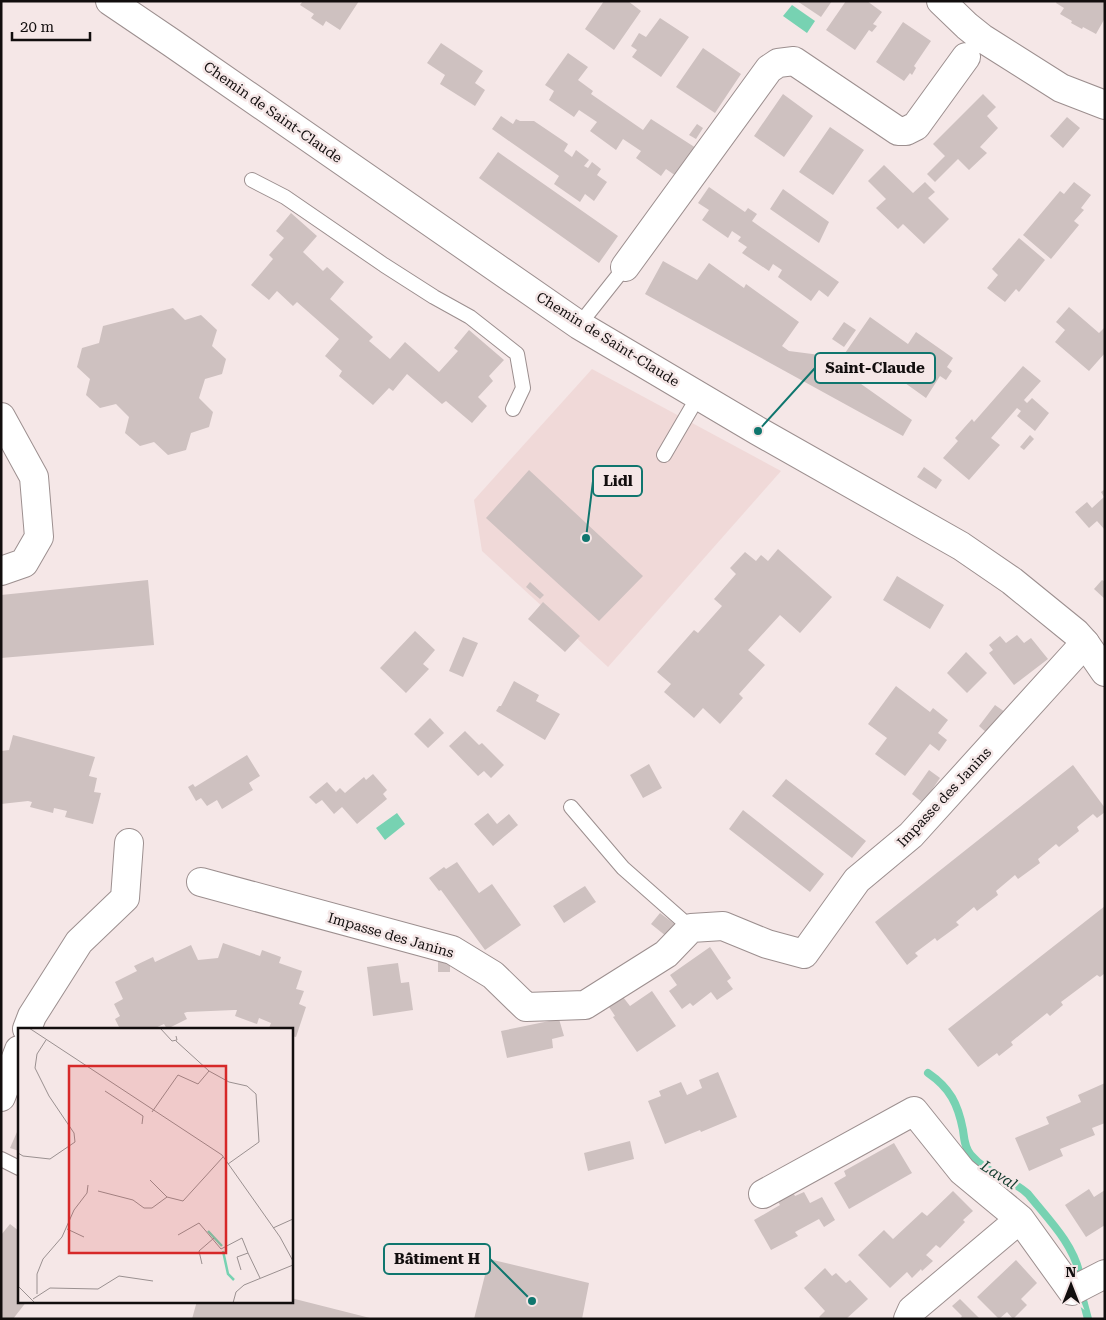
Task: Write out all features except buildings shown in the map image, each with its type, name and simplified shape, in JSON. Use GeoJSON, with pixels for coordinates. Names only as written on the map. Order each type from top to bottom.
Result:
{"type":"FeatureCollection","features":[{"type":"Feature","properties":{"kind":"street","name":"Chemin de Saint-Claude"},"geometry":{"type":"LineString","coordinates":[[110,1],[579,325],[961,546],[1012,581],[1085,643],[1105,672]]}},
{"type":"Feature","properties":{"kind":"street"},"geometry":{"type":"LineString","coordinates":[[941,1],[967,26],[974,48],[1062,88],[1105,105]]}},
{"type":"Feature","properties":{"kind":"street"},"geometry":{"type":"LineString","coordinates":[[626,267],[769,68],[778,63],[794,61],[898,132],[906,132],[916,126],[974,48]]}},
{"type":"Feature","properties":{"kind":"street"},"geometry":{"type":"LineString","coordinates":[[1,417],[34,477],[39,537],[24,563],[1,571]]}},
{"type":"Feature","properties":{"kind":"street","name":"Impasse des Janins"},"geometry":{"type":"LineString","coordinates":[[201,882],[452,950],[493,975],[526,1007],[585,1005],[666,954],[691,928],[723,926],[768,944],[804,954],[857,880],[911,835],[1085,643]]}},
{"type":"Feature","properties":{"kind":"street"},"geometry":{"type":"LineString","coordinates":[[27,1028],[32,1016],[79,942],[125,898],[129,843]]}},
{"type":"Feature","properties":{"kind":"street"},"geometry":{"type":"LineString","coordinates":[[1,1096],[18,1053]]}},
{"type":"Feature","properties":{"kind":"street"},"geometry":{"type":"LineString","coordinates":[[763,1194],[914,1111],[962,1171],[1020,1219],[1072,1291],[1105,1274]]}},
{"type":"Feature","properties":{"kind":"street"},"geometry":{"type":"LineString","coordinates":[[908,1319],[912,1310],[1020,1219]]}},
{"type":"Feature","properties":{"kind":"lane"},"geometry":{"type":"LineString","coordinates":[[252,180],[285,197],[384,265],[434,297],[470,317],[517,354],[523,388],[513,409]]}},
{"type":"Feature","properties":{"kind":"lane"},"geometry":{"type":"LineString","coordinates":[[579,325],[626,267]]}},
{"type":"Feature","properties":{"kind":"lane"},"geometry":{"type":"LineString","coordinates":[[664,455],[699,395]]}},
{"type":"Feature","properties":{"kind":"lane"},"geometry":{"type":"LineString","coordinates":[[571,807],[623,868],[691,928]]}},
{"type":"Feature","properties":{"kind":"lane"},"geometry":{"type":"LineString","coordinates":[[1,1160],[18,1168]]}},
{"type":"Feature","properties":{"kind":"shaded area"},"geometry":{"type":"Polygon","coordinates":[[[792,5],[815,21],[807,33],[783,16],[792,5]]]}},
{"type":"Feature","properties":{"kind":"shaded area"},"geometry":{"type":"Polygon","coordinates":[[[592,369],[781,471],[608,667],[482,551],[474,500],[592,369]]]}},
{"type":"Feature","properties":{"kind":"shaded area"},"geometry":{"type":"Polygon","coordinates":[[[397,813],[405,824],[385,840],[376,828],[397,813]]]}},
{"type":"Feature","properties":{"kind":"waterway","name":"Laval"},"geometry":{"type":"LineString","coordinates":[[928,1073],[942,1085],[956,1104],[969,1153],[984,1167],[1028,1194],[1066,1242],[1077,1263],[1080,1275]]}},
{"type":"Feature","properties":{"kind":"waterway","name":"Laval"},"geometry":{"type":"LineString","coordinates":[[1083,1300],[1088,1319]]}},
{"type":"Feature","properties":{"kind":"place","name":"Saint-Claude"},"geometry":{"type":"Point","coordinates":[758,431]}},
{"type":"Feature","properties":{"kind":"place","name":"Lidl"},"geometry":{"type":"Point","coordinates":[586,538]}},
{"type":"Feature","properties":{"kind":"place","name":"Bâtiment H"},"geometry":{"type":"Point","coordinates":[532,1301]}}]}
